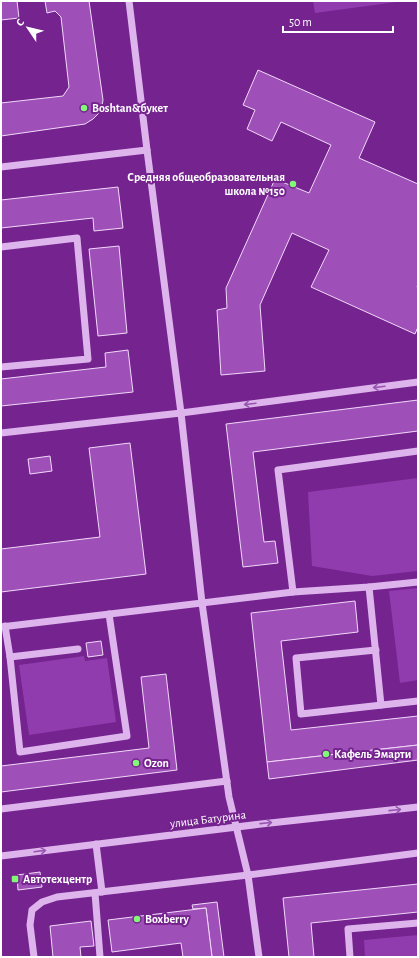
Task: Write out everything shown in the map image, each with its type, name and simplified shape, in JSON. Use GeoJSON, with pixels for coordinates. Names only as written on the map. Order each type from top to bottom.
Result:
{"type":"FeatureCollection","features":[{"type":"Feature","properties":{"kind":"street"},"geometry":{"type":"LineString","coordinates":[[129,1],[181,413],[202,603],[229,797],[248,875],[259,957]]}},
{"type":"Feature","properties":{"kind":"street"},"geometry":{"type":"LineString","coordinates":[[1,168],[147,150]]}},
{"type":"Feature","properties":{"kind":"street"},"geometry":{"type":"LineString","coordinates":[[1,247],[77,238],[88,358],[1,367]]}},
{"type":"Feature","properties":{"kind":"street"},"geometry":{"type":"LineString","coordinates":[[1,433],[181,413],[418,382]]}},
{"type":"Feature","properties":{"kind":"street"},"geometry":{"type":"LineString","coordinates":[[293,592],[278,470],[418,451]]}},
{"type":"Feature","properties":{"kind":"street"},"geometry":{"type":"LineString","coordinates":[[109,614],[127,736],[20,752],[10,657],[3,626],[293,592],[418,582]]}},
{"type":"Feature","properties":{"kind":"street"},"geometry":{"type":"LineString","coordinates":[[369,587],[381,705]]}},
{"type":"Feature","properties":{"kind":"street"},"geometry":{"type":"LineString","coordinates":[[10,657],[78,649]]}},
{"type":"Feature","properties":{"kind":"street"},"geometry":{"type":"LineString","coordinates":[[376,650],[296,658],[302,714],[418,701]]}},
{"type":"Feature","properties":{"kind":"street"},"geometry":{"type":"LineString","coordinates":[[1,809],[227,781]]}},
{"type":"Feature","properties":{"kind":"street","name":"улица Батурина"},"geometry":{"type":"LineString","coordinates":[[1,856],[237,827],[418,807]]}},
{"type":"Feature","properties":{"kind":"street"},"geometry":{"type":"LineString","coordinates":[[96,844],[100,957]]}},
{"type":"Feature","properties":{"kind":"street"},"geometry":{"type":"LineString","coordinates":[[34,957],[30,925],[32,910],[42,902],[57,897],[248,875],[418,853]]}},
{"type":"Feature","properties":{"kind":"street"},"geometry":{"type":"LineString","coordinates":[[350,957],[348,929],[418,923]]}},
{"type":"Feature","properties":{"kind":"shaded area"},"geometry":{"type":"Polygon","coordinates":[[[313,1],[404,1],[315,13],[313,1]]]}},
{"type":"Feature","properties":{"kind":"shaded area"},"geometry":{"type":"Polygon","coordinates":[[[418,478],[418,571],[372,576],[312,566],[308,492],[418,478]]]}},
{"type":"Feature","properties":{"kind":"shaded area"},"geometry":{"type":"Polygon","coordinates":[[[418,588],[418,680],[400,683],[389,591],[418,588]]]}},
{"type":"Feature","properties":{"kind":"shaded area"},"geometry":{"type":"Polygon","coordinates":[[[84,656],[85,661],[107,658],[116,722],[29,735],[19,665],[84,656]]]}},
{"type":"Feature","properties":{"kind":"shaded area"},"geometry":{"type":"Polygon","coordinates":[[[418,935],[418,957],[365,957],[364,940],[418,935]]]}},
{"type":"Feature","properties":{"kind":"building"},"geometry":{"type":"Polygon","coordinates":[[[1,1],[17,1],[19,18],[1,20],[1,1]]]}},
{"type":"Feature","properties":{"kind":"building"},"geometry":{"type":"Polygon","coordinates":[[[45,1],[89,1],[103,100],[101,111],[85,124],[1,136],[1,103],[63,96],[69,87],[61,17],[55,11],[47,13],[45,1]]]}},
{"type":"Feature","properties":{"kind":"building"},"geometry":{"type":"Polygon","coordinates":[[[258,70],[375,122],[359,158],[418,184],[418,327],[415,334],[311,287],[329,250],[292,233],[260,305],[265,371],[221,375],[217,310],[227,308],[226,288],[275,179],[309,193],[331,145],[281,122],[272,141],[247,129],[255,110],[243,105],[258,70]]]}},
{"type":"Feature","properties":{"kind":"building"},"geometry":{"type":"Polygon","coordinates":[[[118,187],[123,228],[94,231],[93,218],[1,228],[1,200],[118,187]]]}},
{"type":"Feature","properties":{"kind":"building"},"geometry":{"type":"Polygon","coordinates":[[[119,246],[127,333],[98,336],[89,249],[119,246]]]}},
{"type":"Feature","properties":{"kind":"building"},"geometry":{"type":"Polygon","coordinates":[[[128,350],[133,392],[1,406],[1,379],[106,367],[105,353],[128,350]]]}},
{"type":"Feature","properties":{"kind":"building"},"geometry":{"type":"Polygon","coordinates":[[[418,400],[418,431],[253,452],[264,542],[275,541],[278,563],[243,567],[226,424],[418,400]]]}},
{"type":"Feature","properties":{"kind":"building"},"geometry":{"type":"Polygon","coordinates":[[[130,443],[146,574],[1,592],[1,549],[100,537],[89,448],[130,443]]]}},
{"type":"Feature","properties":{"kind":"building"},"geometry":{"type":"Polygon","coordinates":[[[50,456],[52,471],[30,474],[28,459],[50,456]]]}},
{"type":"Feature","properties":{"kind":"building"},"geometry":{"type":"Polygon","coordinates":[[[355,601],[358,632],[281,641],[291,730],[418,716],[418,745],[267,762],[251,613],[355,601]]]}},
{"type":"Feature","properties":{"kind":"building"},"geometry":{"type":"Polygon","coordinates":[[[101,641],[103,655],[88,657],[86,643],[101,641]]]}},
{"type":"Feature","properties":{"kind":"building"},"geometry":{"type":"Polygon","coordinates":[[[166,674],[177,770],[1,792],[1,766],[149,748],[141,677],[166,674]]]}},
{"type":"Feature","properties":{"kind":"building"},"geometry":{"type":"Polygon","coordinates":[[[418,745],[418,760],[269,779],[267,762],[418,745]]]}},
{"type":"Feature","properties":{"kind":"building"},"geometry":{"type":"Polygon","coordinates":[[[40,872],[42,887],[18,890],[17,875],[40,872]]]}},
{"type":"Feature","properties":{"kind":"building"},"geometry":{"type":"Polygon","coordinates":[[[418,884],[418,912],[311,923],[314,957],[289,957],[283,898],[418,884]]]}},
{"type":"Feature","properties":{"kind":"building"},"geometry":{"type":"Polygon","coordinates":[[[217,902],[224,957],[212,957],[206,908],[193,909],[192,905],[217,902]]]}},
{"type":"Feature","properties":{"kind":"building"},"geometry":{"type":"Polygon","coordinates":[[[206,908],[212,957],[183,957],[181,943],[112,952],[108,920],[206,908]]]}},
{"type":"Feature","properties":{"kind":"building"},"geometry":{"type":"Polygon","coordinates":[[[91,921],[94,946],[80,947],[81,957],[53,957],[50,926],[91,921]]]}},
{"type":"Feature","properties":{"kind":"place","name":"Boshtan&букет"},"geometry":{"type":"Point","coordinates":[84,108]}},
{"type":"Feature","properties":{"kind":"place","name":"Средняя общеобразовательная школа №150"},"geometry":{"type":"Point","coordinates":[293,184]}},
{"type":"Feature","properties":{"kind":"place","name":"Кафель Эмарти"},"geometry":{"type":"Point","coordinates":[326,754]}},
{"type":"Feature","properties":{"kind":"place","name":"Ozon"},"geometry":{"type":"Point","coordinates":[136,763]}},
{"type":"Feature","properties":{"kind":"place","name":"Автотехцентр"},"geometry":{"type":"Point","coordinates":[15,879]}},
{"type":"Feature","properties":{"kind":"place","name":"Boxberry"},"geometry":{"type":"Point","coordinates":[137,919]}}]}
